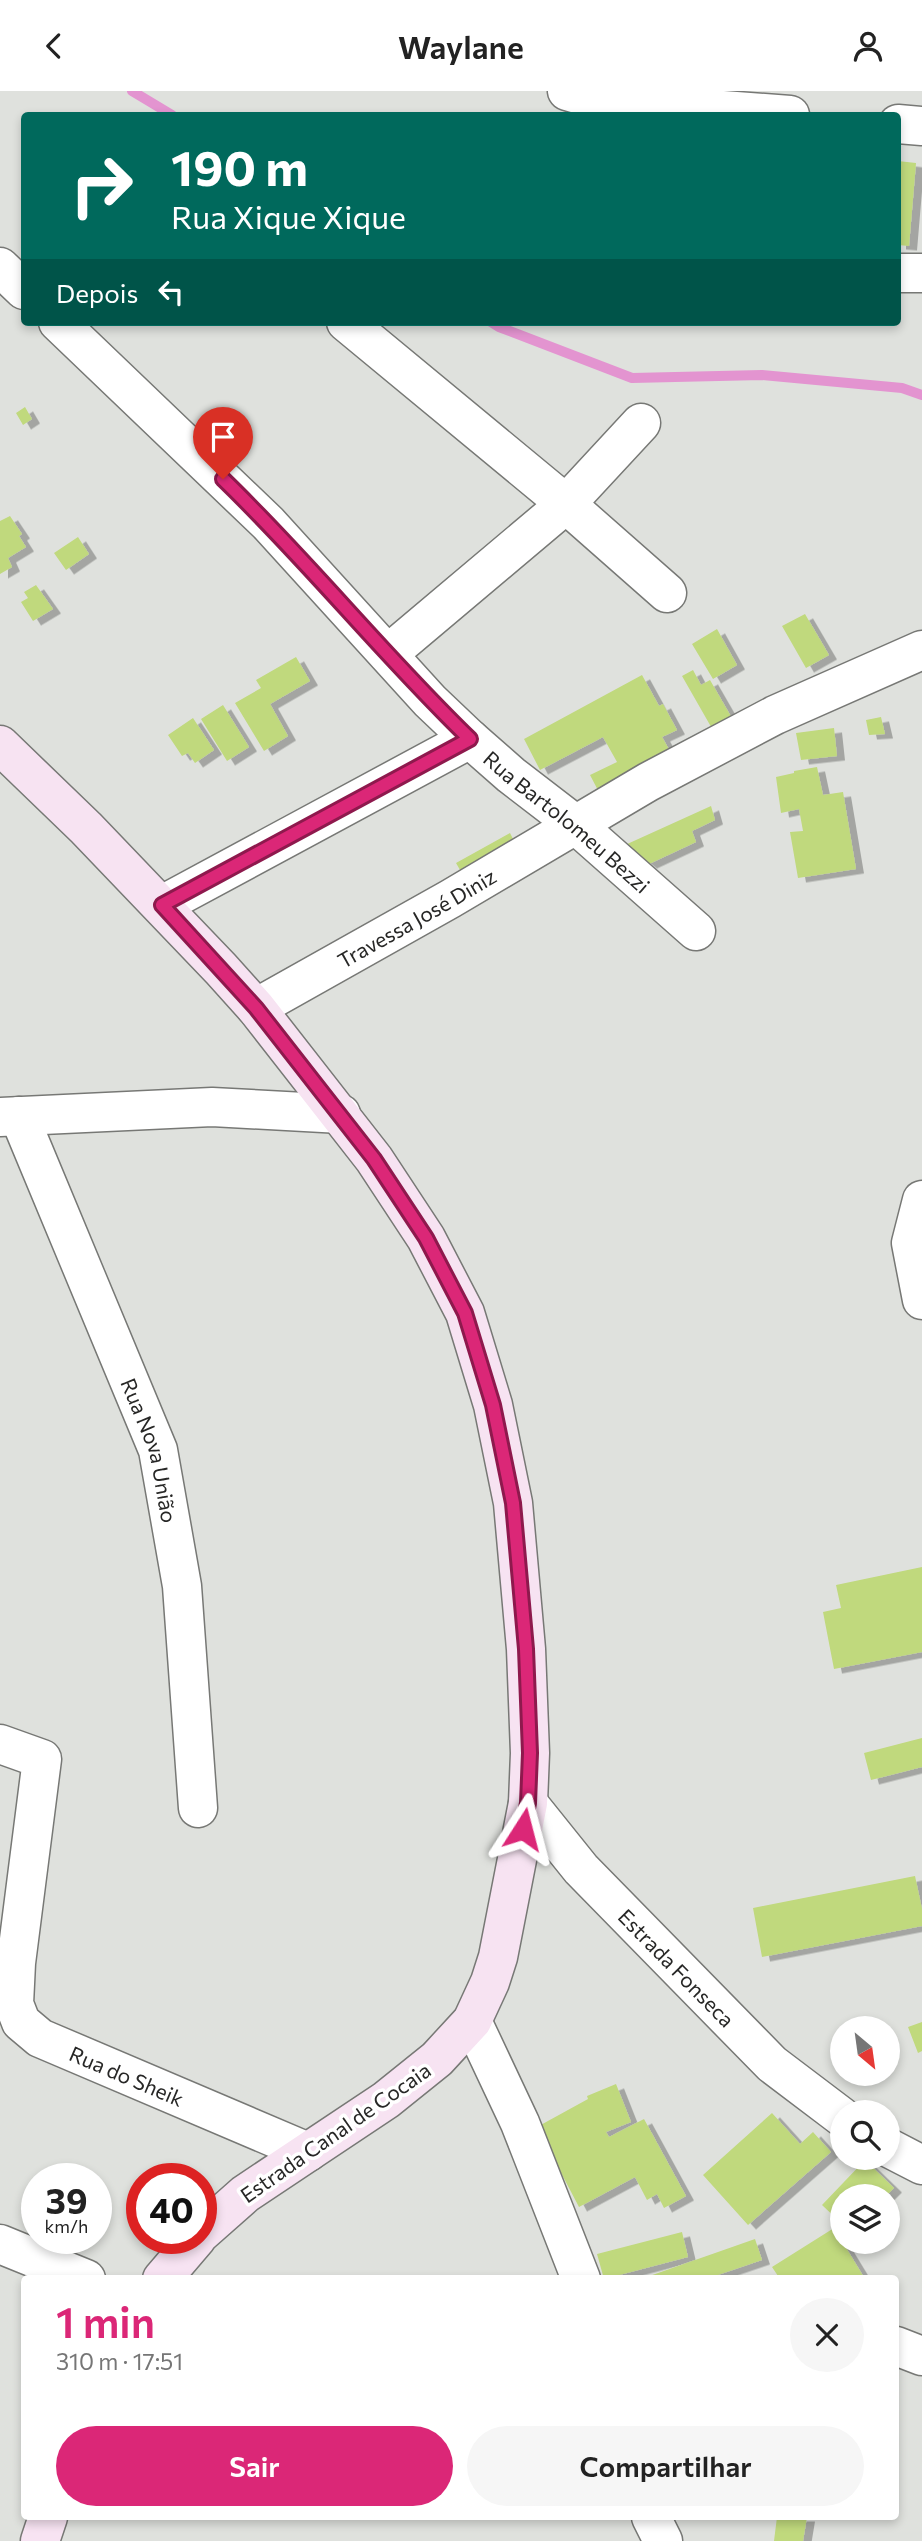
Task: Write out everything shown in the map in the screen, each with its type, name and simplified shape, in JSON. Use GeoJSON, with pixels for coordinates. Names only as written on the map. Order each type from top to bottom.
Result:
{"type":"FeatureCollection","features":[{"type":"Feature","properties":{"kind":"street"},"geometry":{"type":"LineString","coordinates":[[567,91],[605,101],[703,100],[773,112]]}},
{"type":"Feature","properties":{"kind":"street"},"geometry":{"type":"LineString","coordinates":[[901,124],[922,126]]}},
{"type":"Feature","properties":{"kind":"street"},"geometry":{"type":"LineString","coordinates":[[0,267],[21,287]]}},
{"type":"Feature","properties":{"kind":"street"},"geometry":{"type":"LineString","coordinates":[[901,273],[922,273]]}},
{"type":"Feature","properties":{"kind":"street","name":"Rua Bartolomeu Bezzi"},"geometry":{"type":"LineString","coordinates":[[62,326],[268,523],[430,701],[511,775],[576,825],[696,930]]}},
{"type":"Feature","properties":{"kind":"street"},"geometry":{"type":"LineString","coordinates":[[351,326],[566,504],[667,593]]}},
{"type":"Feature","properties":{"kind":"street"},"geometry":{"type":"LineString","coordinates":[[388,654],[566,504],[641,423]]}},
{"type":"Feature","properties":{"kind":"street","name":"Travessa José Diniz"},"geometry":{"type":"LineString","coordinates":[[256,1008],[648,782],[775,715],[922,650]]}},
{"type":"Feature","properties":{"kind":"street"},"geometry":{"type":"LineString","coordinates":[[162,905],[470,739]]}},
{"type":"Feature","properties":{"kind":"street","name":"Estrada Canal de Cocaia"},"geometry":{"type":"LineString","coordinates":[[0,745],[162,905],[256,1008],[374,1159],[426,1238],[465,1313],[493,1405],[513,1503],[530,1753],[528,1803],[498,1957],[472,2021],[437,2059],[386,2100],[245,2194],[217,2219]]}},
{"type":"Feature","properties":{"kind":"street","name":"Rua Nova União"},"geometry":{"type":"LineString","coordinates":[[198,1808],[182,1585],[158,1450],[9,1117],[212,1107],[341,1114]]}},
{"type":"Feature","properties":{"kind":"street"},"geometry":{"type":"LineString","coordinates":[[922,1200],[911,1243],[922,1300]]}},
{"type":"Feature","properties":{"kind":"street","name":"Rua do Sheik"},"geometry":{"type":"LineString","coordinates":[[0,1744],[42,1759],[8,1960],[14,2004],[22,2022],[40,2038],[308,2152]]}},
{"type":"Feature","properties":{"kind":"street","name":"Estrada Fonseca"},"geometry":{"type":"LineString","coordinates":[[528,1803],[581,1869],[772,2064],[830,2108]]}},
{"type":"Feature","properties":{"kind":"street"},"geometry":{"type":"LineString","coordinates":[[472,2021],[520,2123],[579,2275]]}},
{"type":"Feature","properties":{"kind":"street"},"geometry":{"type":"LineString","coordinates":[[900,2154],[922,2165]]}},
{"type":"Feature","properties":{"kind":"street"},"geometry":{"type":"LineString","coordinates":[[0,2245],[76,2275]]}},
{"type":"Feature","properties":{"kind":"street"},"geometry":{"type":"LineString","coordinates":[[165,2275],[183,2254]]}},
{"type":"Feature","properties":{"kind":"street"},"geometry":{"type":"LineString","coordinates":[[899,2347],[922,2356]]}},
{"type":"Feature","properties":{"kind":"street"},"geometry":{"type":"LineString","coordinates":[[40,2541],[47,2520]]}},
{"type":"Feature","properties":{"kind":"street"},"geometry":{"type":"LineString","coordinates":[[652,2520],[663,2541]]}},
{"type":"Feature","properties":{"kind":"building"},"geometry":{"type":"Polygon","coordinates":[[[901,161],[916,163],[909,246],[901,245],[901,161]]]}},
{"type":"Feature","properties":{"kind":"building"},"geometry":{"type":"Polygon","coordinates":[[[25,407],[32,419],[23,425],[16,413],[25,407]]]}},
{"type":"Feature","properties":{"kind":"building"},"geometry":{"type":"Polygon","coordinates":[[[10,516],[22,534],[19,536],[26,547],[8,558],[12,567],[0,574],[0,521],[10,516]]]}},
{"type":"Feature","properties":{"kind":"building"},"geometry":{"type":"Polygon","coordinates":[[[78,537],[89,554],[66,570],[54,553],[78,537]]]}},
{"type":"Feature","properties":{"kind":"building"},"geometry":{"type":"Polygon","coordinates":[[[36,585],[53,609],[33,621],[21,602],[28,598],[24,592],[36,585]]]}},
{"type":"Feature","properties":{"kind":"building"},"geometry":{"type":"Polygon","coordinates":[[[805,614],[829,655],[806,668],[782,626],[805,614]]]}},
{"type":"Feature","properties":{"kind":"building"},"geometry":{"type":"Polygon","coordinates":[[[717,629],[737,665],[713,679],[692,644],[717,629]]]}},
{"type":"Feature","properties":{"kind":"building"},"geometry":{"type":"Polygon","coordinates":[[[296,657],[310,681],[270,704],[288,736],[264,751],[235,703],[261,688],[256,680],[296,657]]]}},
{"type":"Feature","properties":{"kind":"building"},"geometry":{"type":"Polygon","coordinates":[[[693,670],[701,685],[710,680],[733,720],[714,732],[682,676],[693,670]]]}},
{"type":"Feature","properties":{"kind":"building"},"geometry":{"type":"Polygon","coordinates":[[[642,675],[659,706],[663,704],[677,730],[662,737],[675,760],[602,798],[590,775],[617,762],[603,737],[540,770],[524,739],[642,675]]]}},
{"type":"Feature","properties":{"kind":"building"},"geometry":{"type":"Polygon","coordinates":[[[223,705],[249,747],[227,761],[201,719],[223,705]]]}},
{"type":"Feature","properties":{"kind":"building"},"geometry":{"type":"Polygon","coordinates":[[[881,717],[885,734],[869,735],[866,720],[881,717]]]}},
{"type":"Feature","properties":{"kind":"building"},"geometry":{"type":"Polygon","coordinates":[[[193,718],[214,750],[195,763],[188,753],[182,756],[168,735],[193,718]]]}},
{"type":"Feature","properties":{"kind":"building"},"geometry":{"type":"Polygon","coordinates":[[[834,728],[837,756],[801,760],[796,733],[834,728]]]}},
{"type":"Feature","properties":{"kind":"building"},"geometry":{"type":"Polygon","coordinates":[[[817,767],[823,795],[843,792],[856,869],[798,878],[790,832],[803,831],[799,809],[781,813],[776,777],[817,767]]]}},
{"type":"Feature","properties":{"kind":"building"},"geometry":{"type":"Polygon","coordinates":[[[711,806],[715,820],[692,831],[696,842],[649,864],[625,845],[711,806]]]}},
{"type":"Feature","properties":{"kind":"building"},"geometry":{"type":"Polygon","coordinates":[[[510,833],[520,853],[467,882],[456,863],[510,833]]]}},
{"type":"Feature","properties":{"kind":"building"},"geometry":{"type":"Polygon","coordinates":[[[922,1567],[922,1652],[834,1669],[823,1612],[841,1608],[836,1585],[922,1567]]]}},
{"type":"Feature","properties":{"kind":"building"},"geometry":{"type":"Polygon","coordinates":[[[922,1738],[922,1767],[871,1780],[864,1753],[922,1738]]]}},
{"type":"Feature","properties":{"kind":"building"},"geometry":{"type":"Polygon","coordinates":[[[915,1876],[922,1909],[922,1926],[762,1957],[753,1908],[915,1876]]]}},
{"type":"Feature","properties":{"kind":"building"},"geometry":{"type":"Polygon","coordinates":[[[922,2022],[922,2051],[918,2053],[908,2027],[922,2022]]]}},
{"type":"Feature","properties":{"kind":"building"},"geometry":{"type":"Polygon","coordinates":[[[616,2084],[631,2122],[606,2132],[609,2137],[644,2119],[686,2196],[664,2208],[657,2194],[647,2200],[635,2177],[579,2207],[537,2127],[588,2099],[587,2096],[616,2084]]]}},
{"type":"Feature","properties":{"kind":"building"},"geometry":{"type":"Polygon","coordinates":[[[772,2113],[800,2144],[813,2132],[830,2151],[748,2225],[703,2175],[772,2113]]]}},
{"type":"Feature","properties":{"kind":"building"},"geometry":{"type":"Polygon","coordinates":[[[855,2170],[875,2170],[890,2184],[842,2184],[855,2170]]]}},
{"type":"Feature","properties":{"kind":"building"},"geometry":{"type":"Polygon","coordinates":[[[830,2197],[830,2213],[822,2205],[830,2197]]]}},
{"type":"Feature","properties":{"kind":"building"},"geometry":{"type":"Polygon","coordinates":[[[830,2231],[830,2254],[850,2254],[863,2275],[777,2275],[772,2267],[830,2231]]]}},
{"type":"Feature","properties":{"kind":"building"},"geometry":{"type":"Polygon","coordinates":[[[682,2232],[688,2257],[619,2275],[603,2275],[597,2254],[682,2232]]]}},
{"type":"Feature","properties":{"kind":"building"},"geometry":{"type":"Polygon","coordinates":[[[755,2239],[762,2260],[718,2275],[652,2275],[755,2239]]]}},
{"type":"Feature","properties":{"kind":"building"},"geometry":{"type":"Polygon","coordinates":[[[777,2520],[806,2520],[803,2541],[774,2541],[777,2520]]]}},
{"type":"Feature","properties":{"kind":"waterway"},"geometry":{"type":"LineString","coordinates":[[132,91],[167,112]]}},
{"type":"Feature","properties":{"kind":"waterway"},"geometry":{"type":"LineString","coordinates":[[497,326],[632,378],[762,375],[902,388],[922,395]]}},
{"type":"Feature","properties":{"kind":"route"},"geometry":{"type":"LineString","coordinates":[[223,479],[351,612],[430,701],[470,739],[162,905],[256,1008],[341,1114],[426,1238],[465,1313],[493,1405],[513,1503],[526,1649],[530,1753],[528,1803],[523,1829]]}}]}
